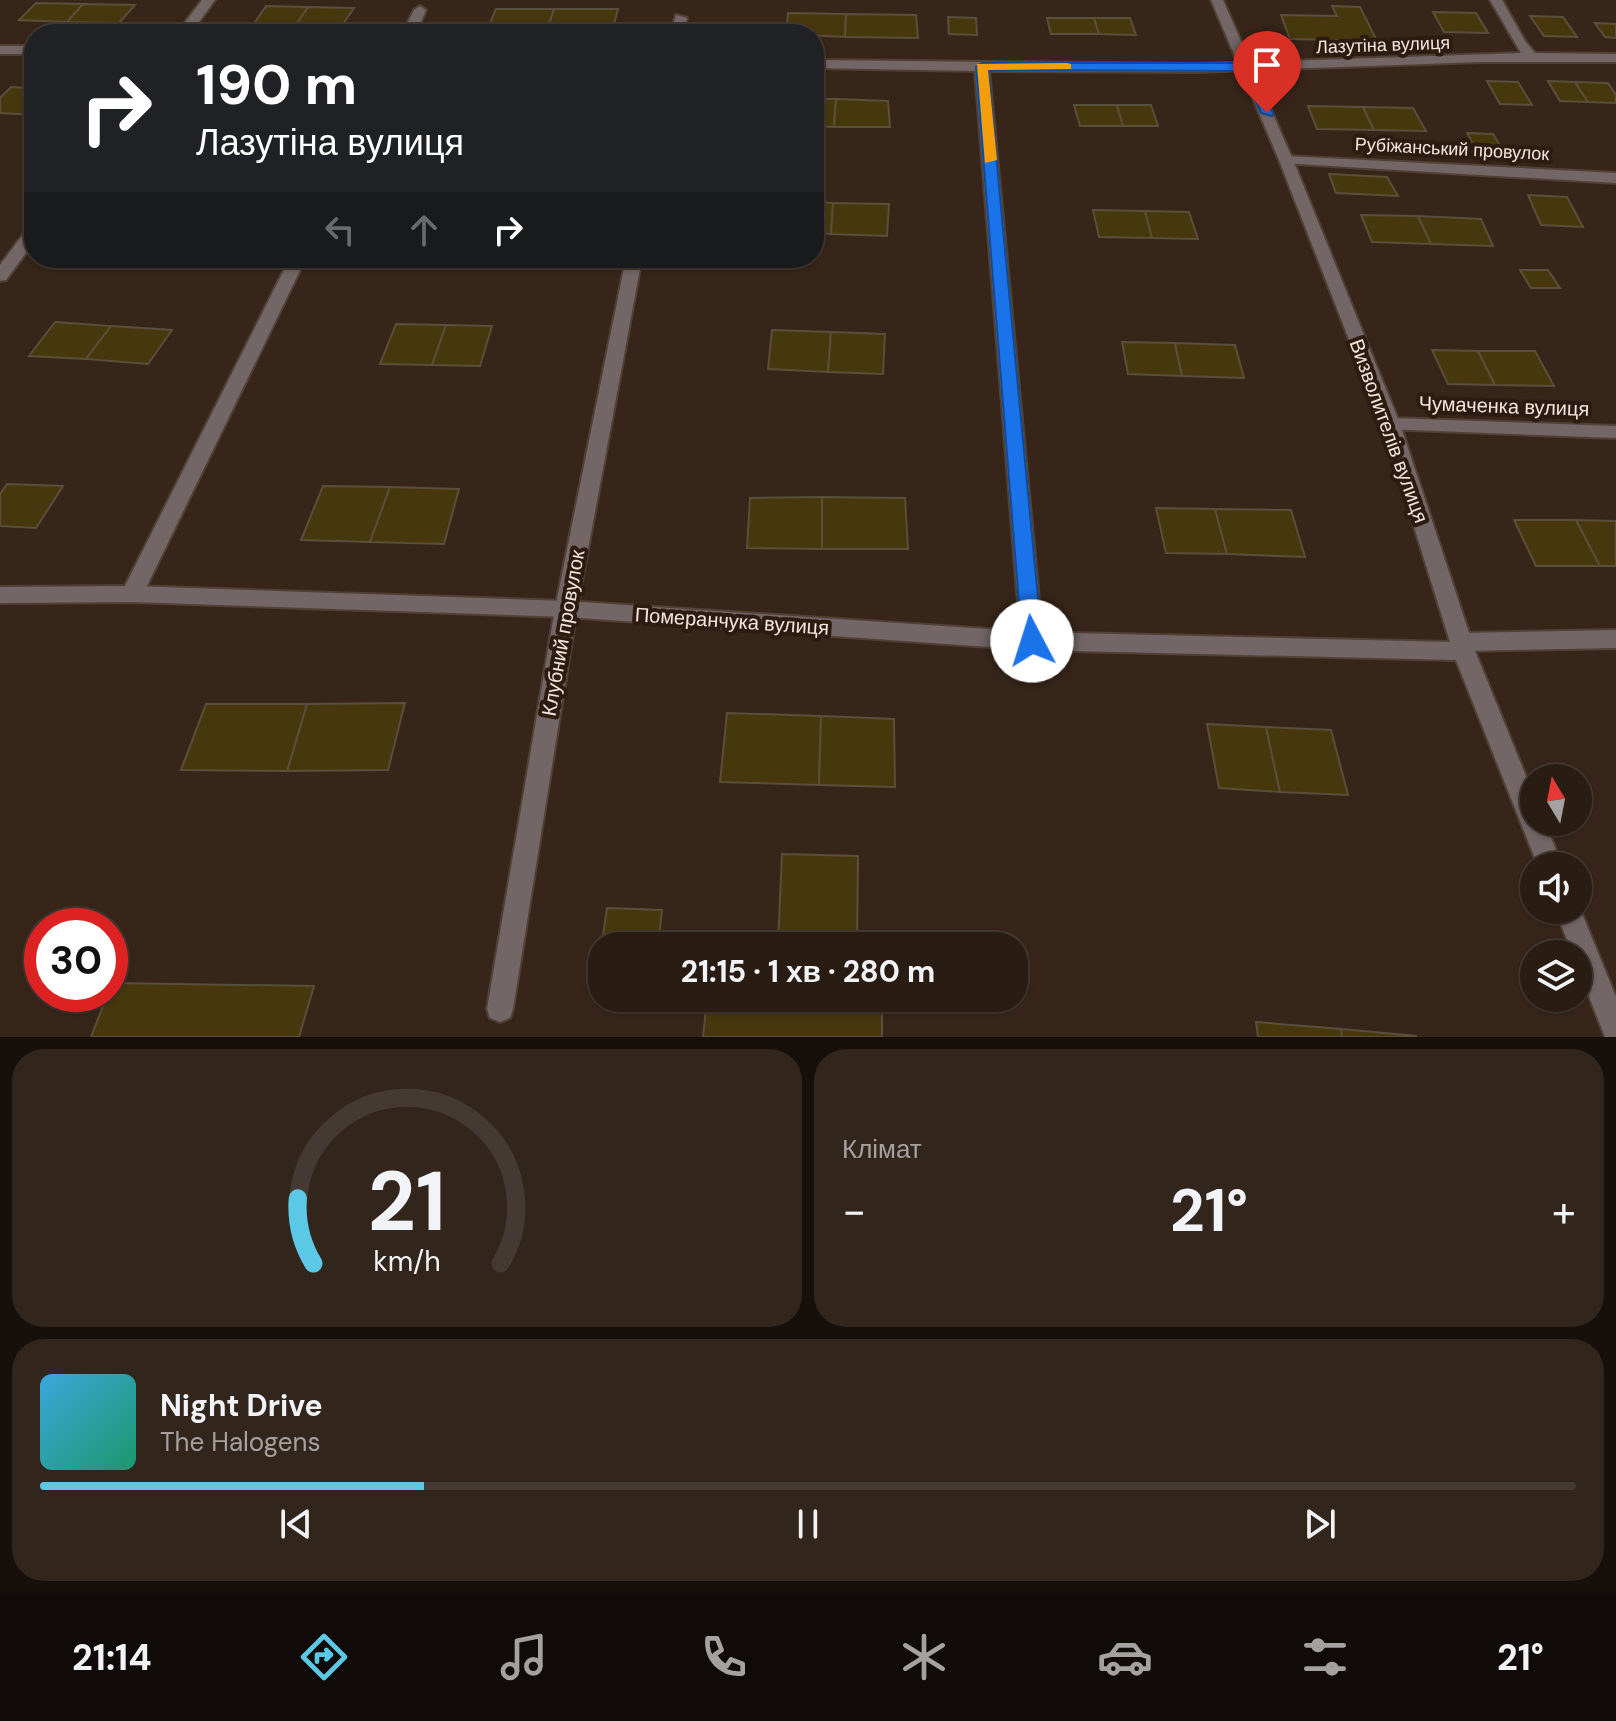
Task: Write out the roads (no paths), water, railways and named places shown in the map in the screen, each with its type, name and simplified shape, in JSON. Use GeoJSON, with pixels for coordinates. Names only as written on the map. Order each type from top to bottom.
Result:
{"type":"FeatureCollection","features":[{"type":"Feature","properties":{"kind":"street"},"geometry":{"type":"LineString","coordinates":[[191,24],[209,0]]}},
{"type":"Feature","properties":{"kind":"street","name":"Визволителів вулиця"},"geometry":{"type":"LineString","coordinates":[[1217,0],[1248,67],[1391,424],[1462,646],[1544,852]]}},
{"type":"Feature","properties":{"kind":"street"},"geometry":{"type":"LineString","coordinates":[[1496,0],[1519,43],[1530,55]]}},
{"type":"Feature","properties":{"kind":"street"},"geometry":{"type":"LineString","coordinates":[[414,24],[420,10]]}},
{"type":"Feature","properties":{"kind":"street"},"geometry":{"type":"LineString","coordinates":[[680,24],[681,18]]}},
{"type":"Feature","properties":{"kind":"street"},"geometry":{"type":"LineString","coordinates":[[0,50],[24,50]]}},
{"type":"Feature","properties":{"kind":"street","name":"Лазутіна вулиця"},"geometry":{"type":"LineString","coordinates":[[824,64],[1248,67],[1470,60],[1530,55],[1616,58]]}},
{"type":"Feature","properties":{"kind":"street"},"geometry":{"type":"LineString","coordinates":[[982,67],[1032,641]]}},
{"type":"Feature","properties":{"kind":"street","name":"Рубіжанський провулок"},"geometry":{"type":"LineString","coordinates":[[1286,160],[1616,178]]}},
{"type":"Feature","properties":{"kind":"street"},"geometry":{"type":"LineString","coordinates":[[0,276],[24,244]]}},
{"type":"Feature","properties":{"kind":"street"},"geometry":{"type":"LineString","coordinates":[[132,594],[293,268]]}},
{"type":"Feature","properties":{"kind":"street","name":"Клубний провулок"},"geometry":{"type":"LineString","coordinates":[[500,1009],[566,609],[632,268]]}},
{"type":"Feature","properties":{"kind":"street","name":"Чумаченка вулиця"},"geometry":{"type":"LineString","coordinates":[[1391,424],[1616,432]]}},
{"type":"Feature","properties":{"kind":"street","name":"Померанчука вулиця"},"geometry":{"type":"LineString","coordinates":[[0,595],[132,594],[566,609],[1032,641],[1462,646],[1616,639]]}},
{"type":"Feature","properties":{"kind":"street"},"geometry":{"type":"LineString","coordinates":[[1574,924],[1616,1030]]}}]}
